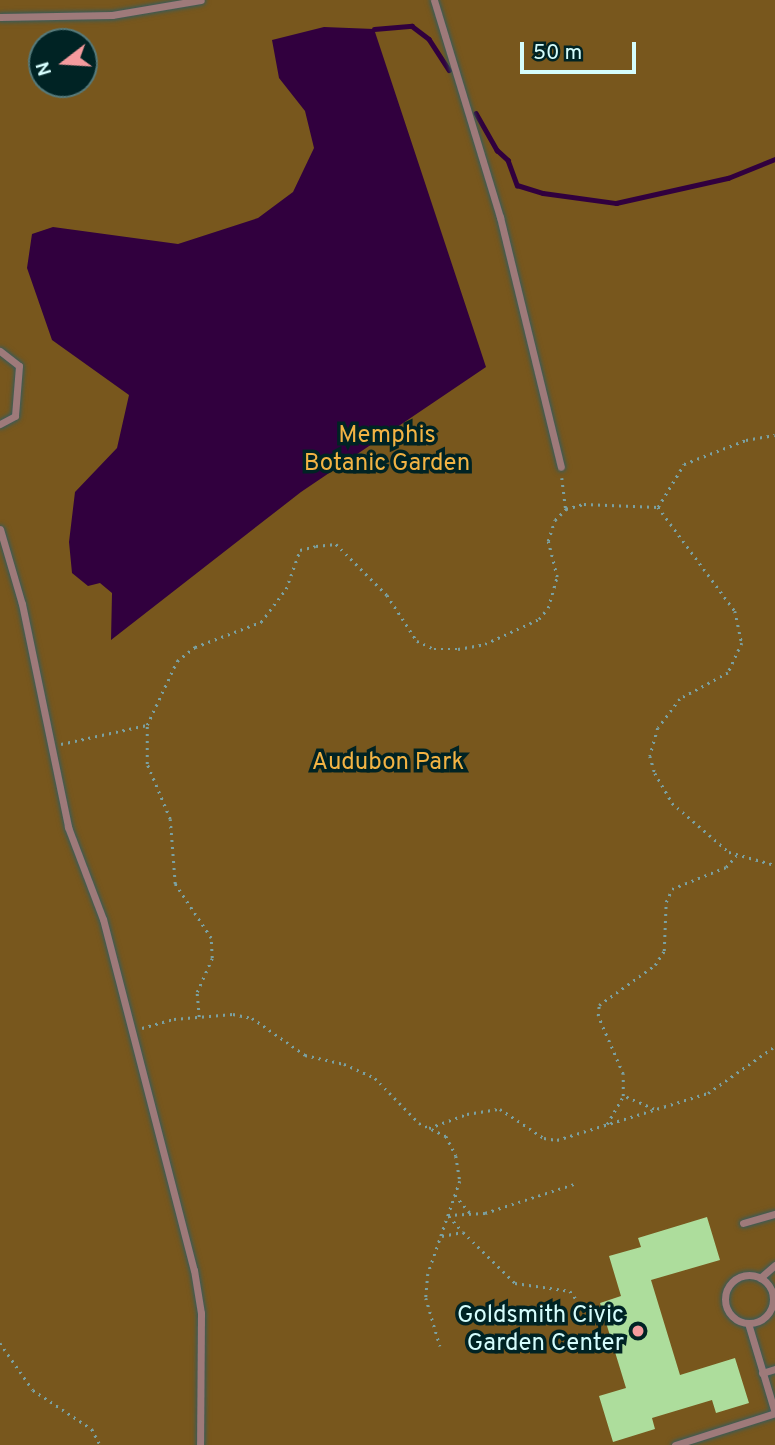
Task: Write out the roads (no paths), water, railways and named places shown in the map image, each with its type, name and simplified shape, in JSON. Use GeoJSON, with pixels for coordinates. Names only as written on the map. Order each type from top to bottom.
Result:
{"type":"FeatureCollection","features":[{"type":"Feature","properties":{"kind":"lane"},"geometry":{"type":"LineString","coordinates":[[0,17],[112,15],[201,0]]}},
{"type":"Feature","properties":{"kind":"lane"},"geometry":{"type":"LineString","coordinates":[[434,0],[500,217],[561,467]]}},
{"type":"Feature","properties":{"kind":"lane"},"geometry":{"type":"LineString","coordinates":[[0,351],[19,366],[15,416],[0,424]]}},
{"type":"Feature","properties":{"kind":"lane"},"geometry":{"type":"LineString","coordinates":[[0,529],[22,604],[49,746],[68,827],[103,919],[200,1303],[200,1445]]}},
{"type":"Feature","properties":{"kind":"lane"},"geometry":{"type":"LineString","coordinates":[[743,1223],[775,1214]]}},
{"type":"Feature","properties":{"kind":"lane"},"geometry":{"type":"LineString","coordinates":[[760,1278],[775,1265]]}},
{"type":"Feature","properties":{"kind":"lane"},"geometry":{"type":"LineString","coordinates":[[743,1275],[760,1278],[773,1294],[771,1315],[748,1323],[731,1315],[726,1292],[743,1275]]}},
{"type":"Feature","properties":{"kind":"lane"},"geometry":{"type":"LineString","coordinates":[[675,1445],[775,1413],[748,1323]]}},
{"type":"Feature","properties":{"kind":"lane"},"geometry":{"type":"LineString","coordinates":[[762,1373],[775,1368]]}},
{"type":"Feature","properties":{"kind":"waterway"},"geometry":{"type":"LineString","coordinates":[[374,29],[412,26],[429,39],[449,70]]}},
{"type":"Feature","properties":{"kind":"waterway"},"geometry":{"type":"LineString","coordinates":[[476,113],[497,150],[508,160],[517,185],[543,193],[616,203],[728,178],[775,159]]}},
{"type":"Feature","properties":{"kind":"place","name":"Goldsmith Civic Garden Center"},"geometry":{"type":"Point","coordinates":[638,1331]}},
{"type":"Feature","properties":{"kind":"park label","name":"Memphis Botanic Garden"},"geometry":{"type":"Point","coordinates":[387,451]}},
{"type":"Feature","properties":{"kind":"park label","name":"Audubon Park"},"geometry":{"type":"Point","coordinates":[388,764]}}]}
